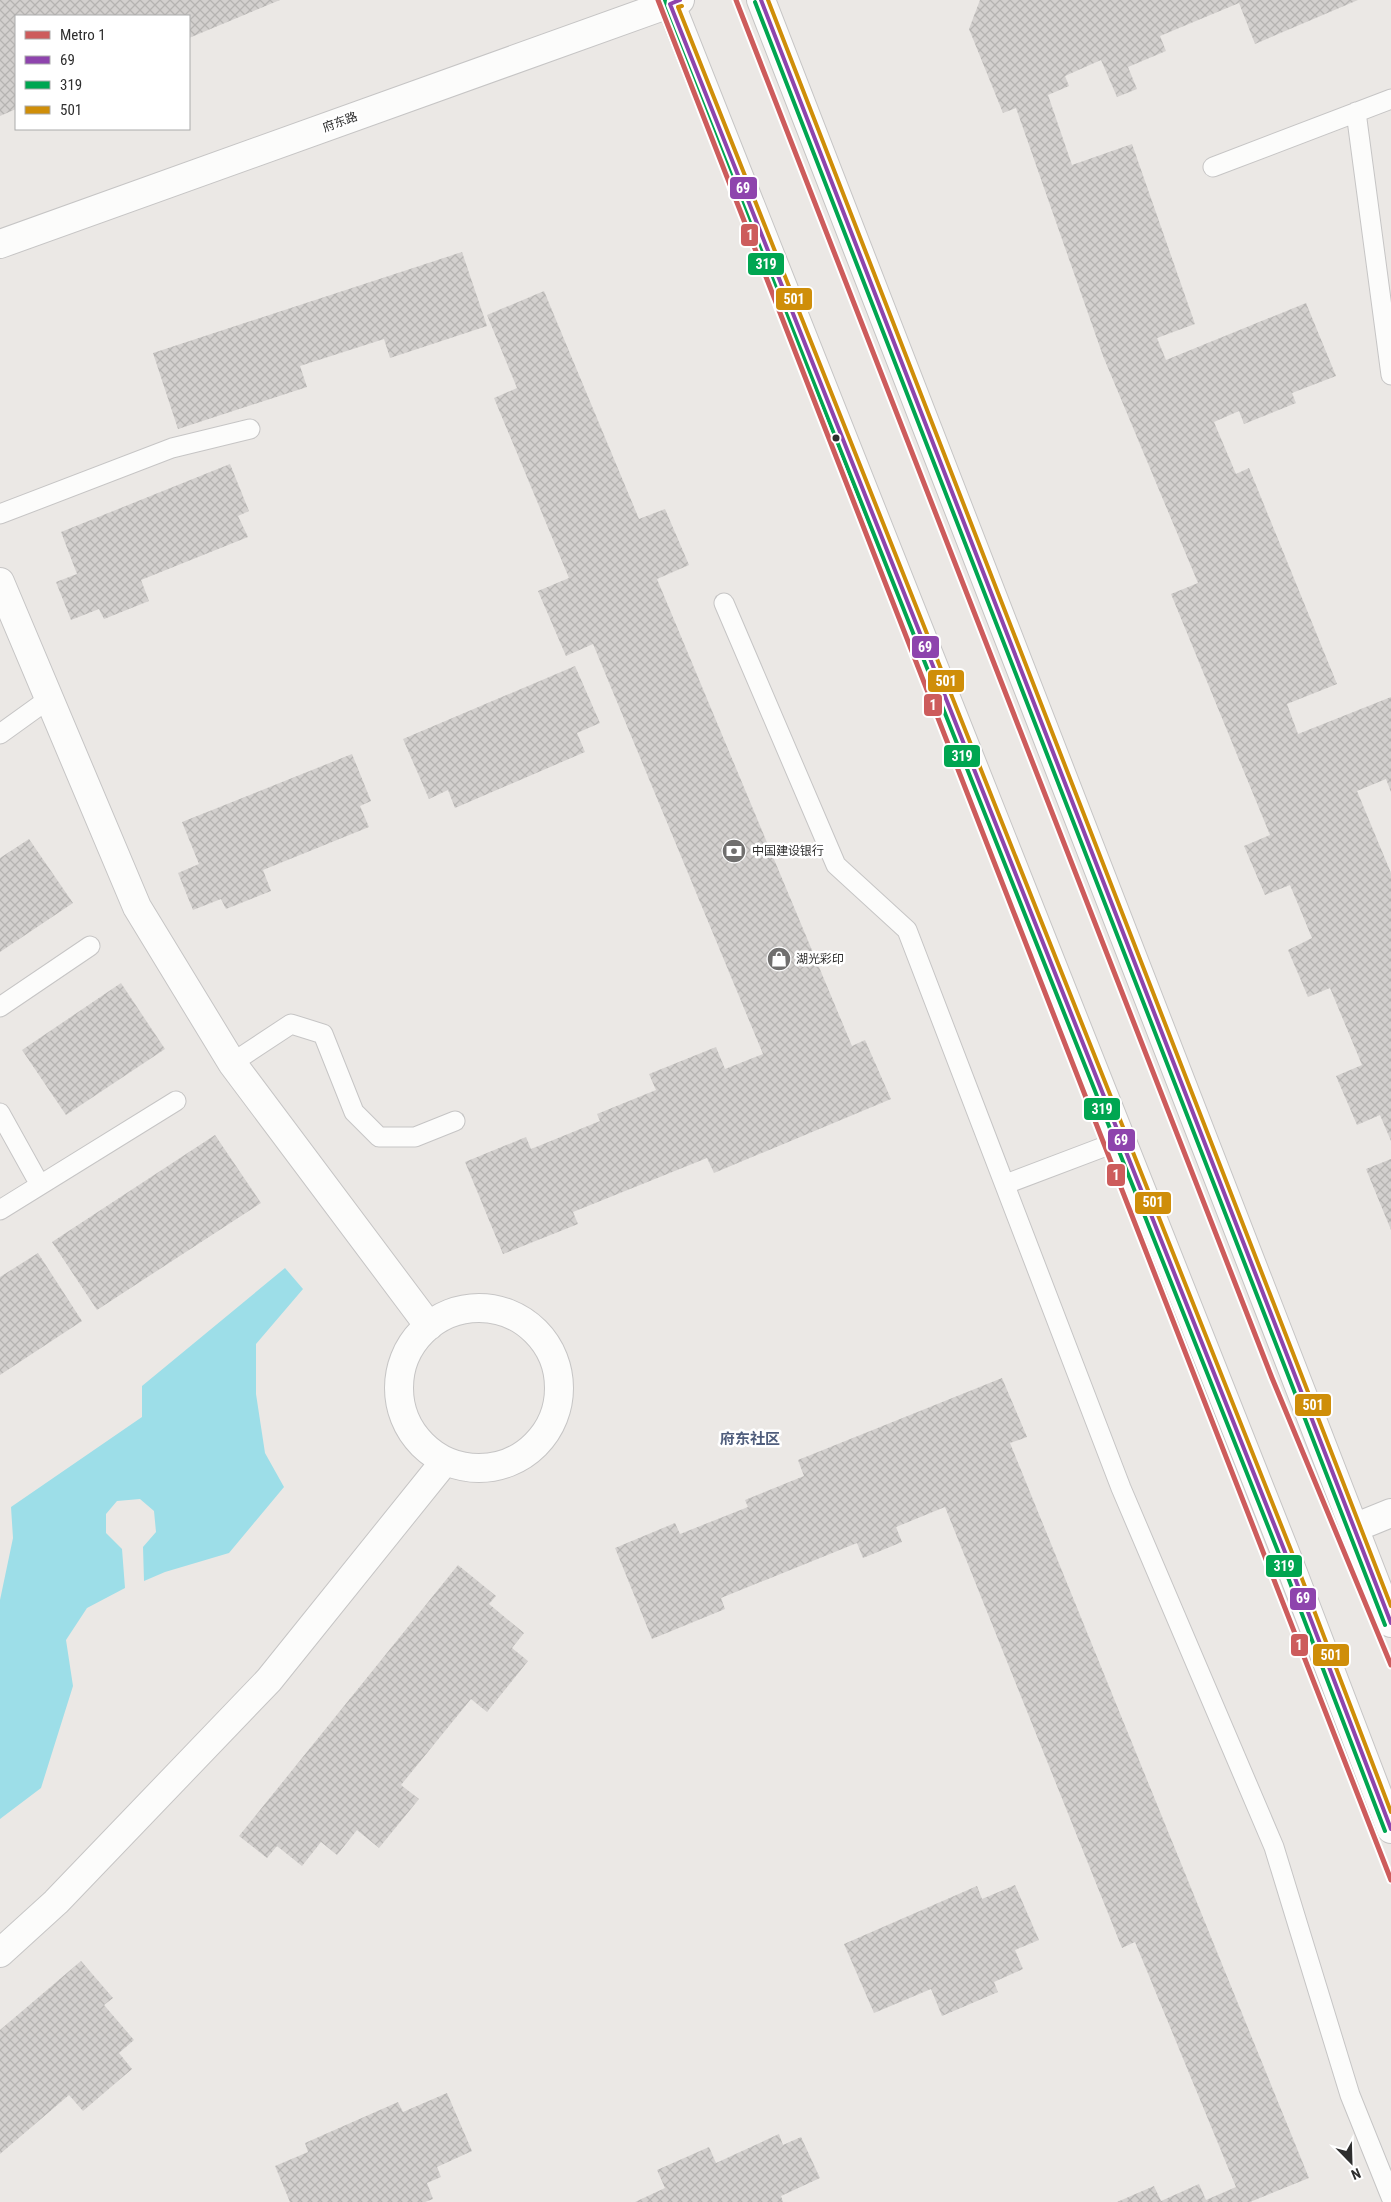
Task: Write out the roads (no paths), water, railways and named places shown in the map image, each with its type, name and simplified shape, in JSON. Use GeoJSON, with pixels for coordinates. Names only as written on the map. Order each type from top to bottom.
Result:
{"type":"FeatureCollection","features":[{"type":"Feature","properties":{"kind":"main road"},"geometry":{"type":"LineString","coordinates":[[761,0],[1391,1623]]}},
{"type":"Feature","properties":{"kind":"main road"},"geometry":{"type":"LineString","coordinates":[[673,1],[1286,1552],[1391,1829]]}},
{"type":"Feature","properties":{"kind":"main road","name":"府东路"},"geometry":{"type":"LineString","coordinates":[[0,244],[673,1]]}},
{"type":"Feature","properties":{"kind":"main road"},"geometry":{"type":"LineString","coordinates":[[0,582],[137,907],[232,1063],[429,1326]]}},
{"type":"Feature","properties":{"kind":"main road"},"geometry":{"type":"LineString","coordinates":[[479,1308],[505,1312],[528,1325],[546,1343],[556,1367],[559,1393],[553,1418],[540,1440],[520,1457],[496,1467],[470,1468],[445,1461],[422,1446],[406,1424],[398,1398],[400,1371],[410,1346],[429,1326],[452,1312],[479,1308]]}},
{"type":"Feature","properties":{"kind":"main road"},"geometry":{"type":"LineString","coordinates":[[0,1953],[56,1902],[269,1680],[445,1461]]}},
{"type":"Feature","properties":{"kind":"main road"},"geometry":{"type":"LineString","coordinates":[[1354,1528],[1391,1513]]}},
{"type":"Feature","properties":{"kind":"lane"},"geometry":{"type":"LineString","coordinates":[[1213,167],[1391,99]]}},
{"type":"Feature","properties":{"kind":"lane"},"geometry":{"type":"LineString","coordinates":[[1356,112],[1391,374]]}},
{"type":"Feature","properties":{"kind":"lane"},"geometry":{"type":"LineString","coordinates":[[0,514],[172,448],[250,429]]}},
{"type":"Feature","properties":{"kind":"lane"},"geometry":{"type":"LineString","coordinates":[[724,603],[836,865],[907,930],[1122,1488],[1274,1847],[1350,2095],[1391,2197]]}},
{"type":"Feature","properties":{"kind":"lane"},"geometry":{"type":"LineString","coordinates":[[0,734],[50,698]]}},
{"type":"Feature","properties":{"kind":"lane"},"geometry":{"type":"LineString","coordinates":[[0,1006],[90,946]]}},
{"type":"Feature","properties":{"kind":"lane"},"geometry":{"type":"LineString","coordinates":[[232,1063],[291,1024],[323,1034],[354,1112],[379,1137],[415,1137],[455,1121]]}},
{"type":"Feature","properties":{"kind":"lane"},"geometry":{"type":"LineString","coordinates":[[0,1210],[176,1101]]}},
{"type":"Feature","properties":{"kind":"lane"},"geometry":{"type":"LineString","coordinates":[[0,1113],[40,1186]]}},
{"type":"Feature","properties":{"kind":"lane"},"geometry":{"type":"LineString","coordinates":[[1006,1184],[1122,1140]]}},
{"type":"Feature","properties":{"kind":"water"},"geometry":{"type":"Polygon","coordinates":[[[285,1268],[303,1289],[256,1344],[256,1394],[265,1453],[284,1487],[229,1553],[165,1572],[144,1581],[143,1547],[156,1532],[154,1511],[140,1499],[117,1501],[106,1514],[106,1533],[122,1549],[125,1588],[87,1608],[66,1640],[73,1686],[41,1788],[0,1819],[0,1600],[13,1538],[11,1507],[142,1417],[142,1386],[285,1268]]]}},
{"type":"Feature","properties":{"kind":"metro line","name":"1"},"geometry":{"type":"LineString","coordinates":[[658,0],[1391,1880]]}},
{"type":"Feature","properties":{"kind":"metro line","name":"1"},"geometry":{"type":"LineString","coordinates":[[736,0],[1272,1378],[1391,1665]]}},
{"type":"Feature","properties":{"kind":"place","name":"中国建设银行"},"geometry":{"type":"Point","coordinates":[734,851]}},
{"type":"Feature","properties":{"kind":"place","name":"湖光彩印"},"geometry":{"type":"Point","coordinates":[779,959]}},
{"type":"Feature","properties":{"kind":"district","name":"府东社区"},"geometry":{"type":"Point","coordinates":[750,1439]}}]}
